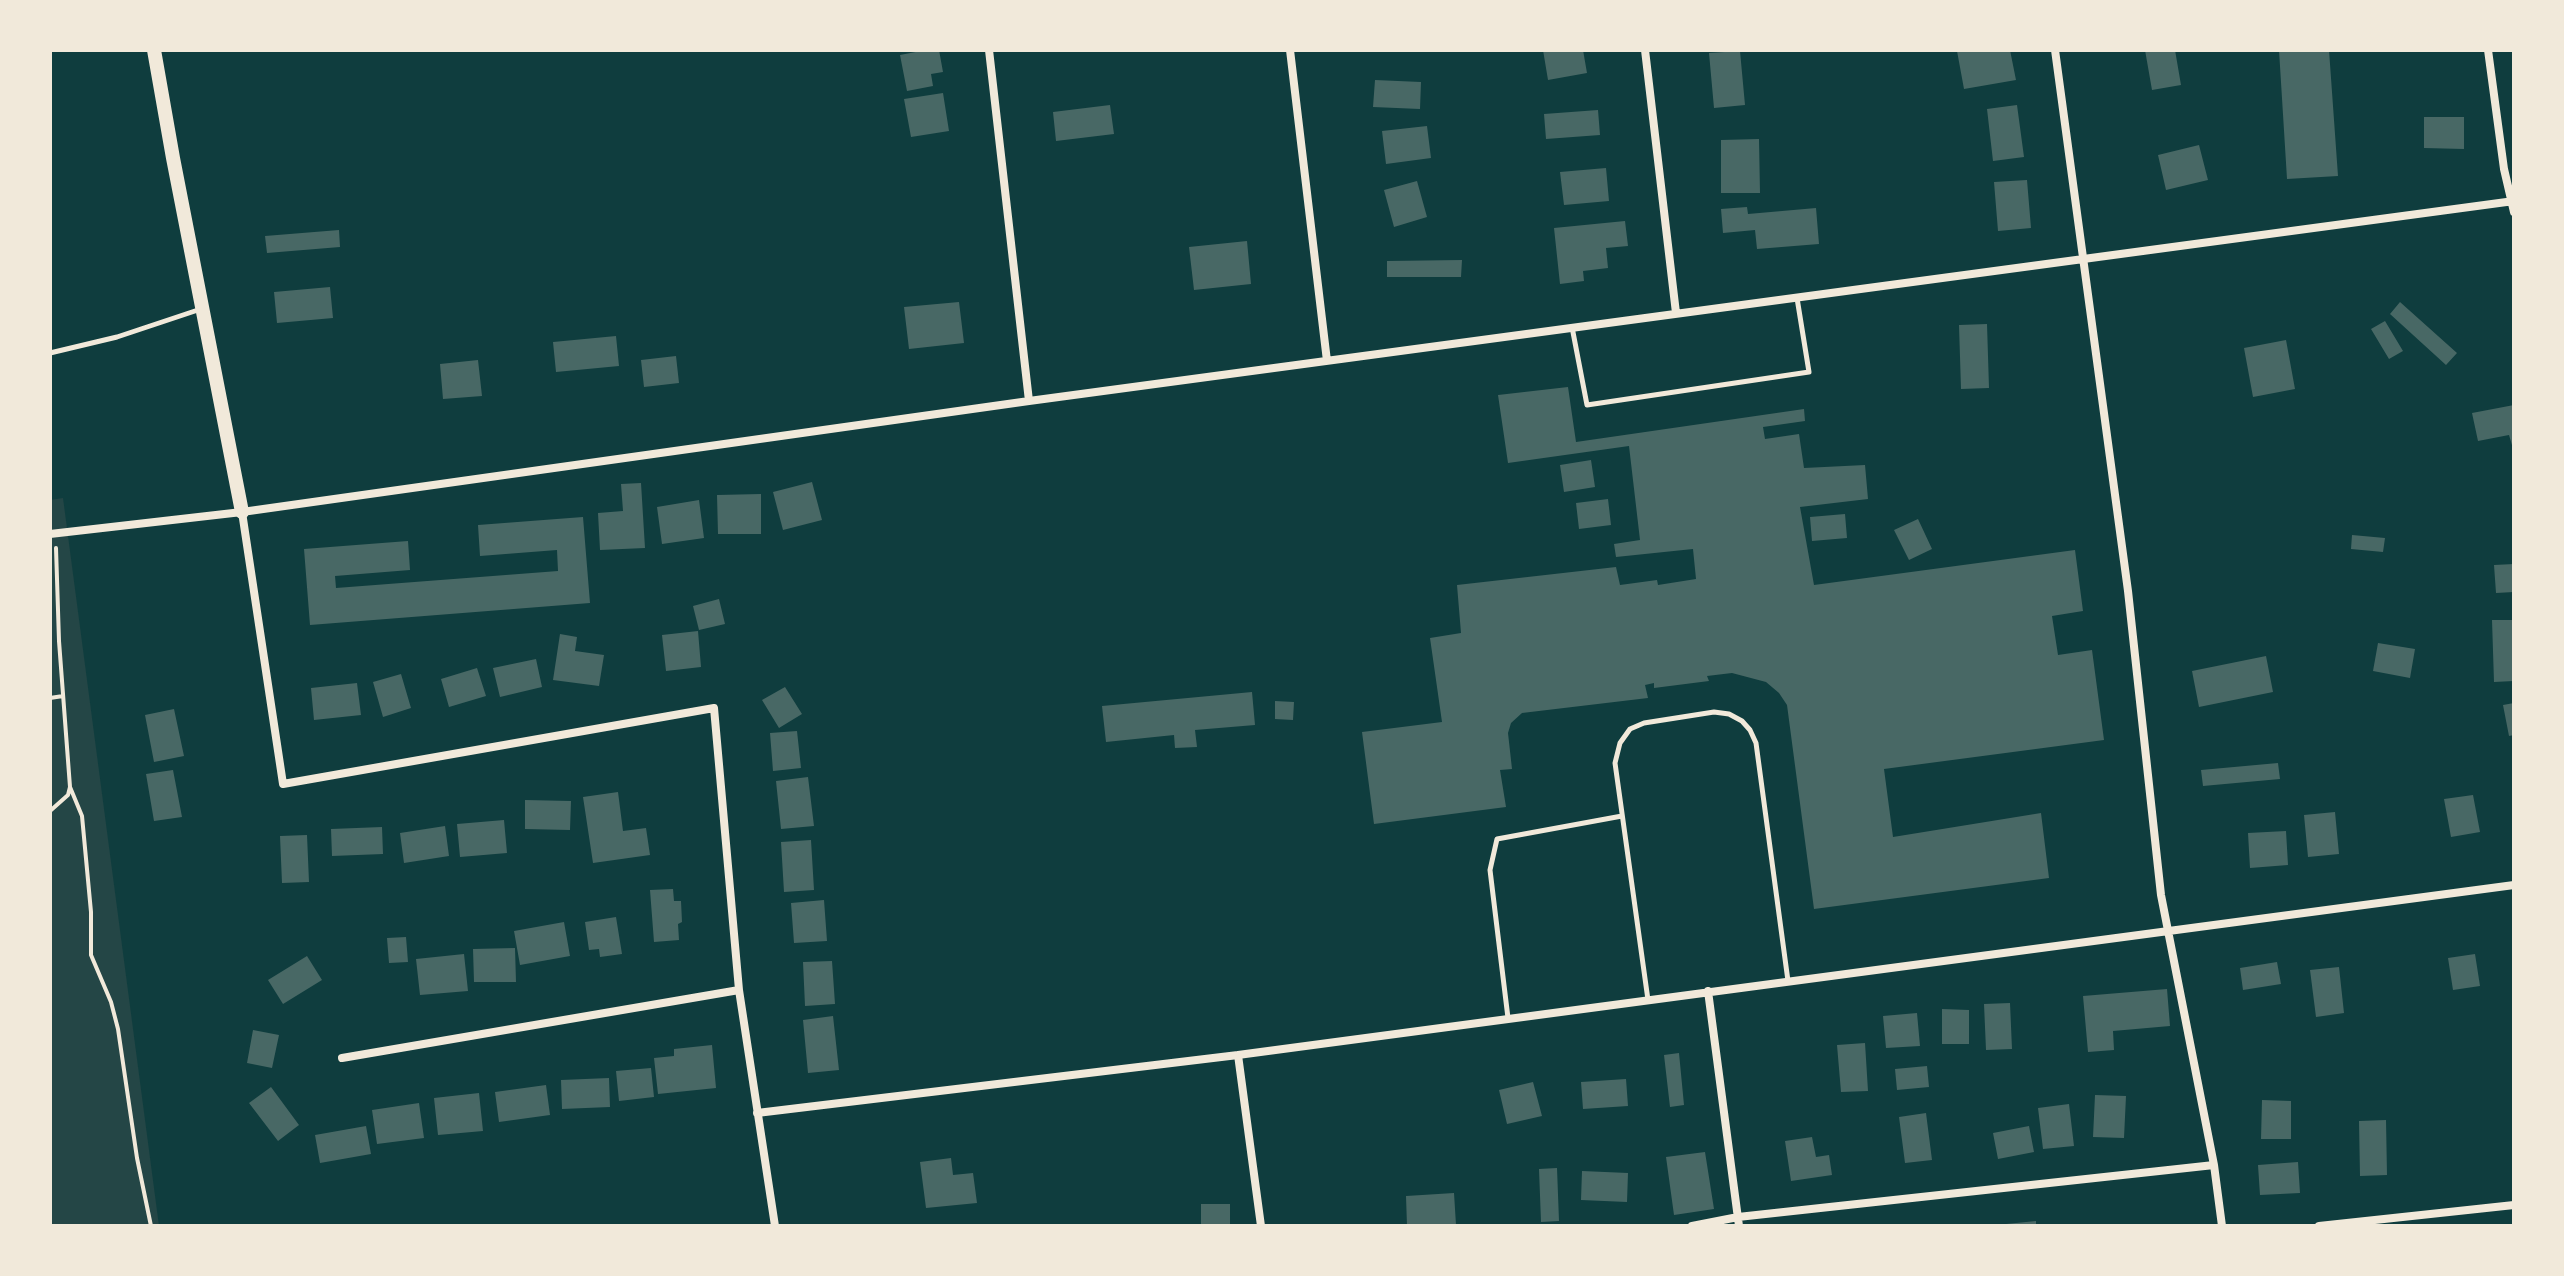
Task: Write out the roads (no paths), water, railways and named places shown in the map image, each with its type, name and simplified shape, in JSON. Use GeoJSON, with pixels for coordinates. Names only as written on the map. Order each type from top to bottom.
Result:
{"type":"FeatureCollection","features":[{"type":"Feature","properties":{"kind":"street"},"geometry":{"type":"LineString","coordinates":[[154,50],[242,512],[283,784],[714,708],[739,990],[775,1226]]}},
{"type":"Feature","properties":{"kind":"street"},"geometry":{"type":"LineString","coordinates":[[989,50],[1029,401]]}},
{"type":"Feature","properties":{"kind":"street"},"geometry":{"type":"LineString","coordinates":[[1290,50],[1327,361]]}},
{"type":"Feature","properties":{"kind":"street"},"geometry":{"type":"LineString","coordinates":[[1645,50],[1676,313]]}},
{"type":"Feature","properties":{"kind":"street"},"geometry":{"type":"LineString","coordinates":[[2055,50],[2128,591],[2161,895],[2214,1165],[2222,1226]]}},
{"type":"Feature","properties":{"kind":"street"},"geometry":{"type":"LineString","coordinates":[[2488,50],[2504,169],[2514,212]]}},
{"type":"Feature","properties":{"kind":"street"},"geometry":{"type":"LineString","coordinates":[[52,534],[242,512],[1029,401],[2513,201]]}},
{"type":"Feature","properties":{"kind":"street"},"geometry":{"type":"LineString","coordinates":[[757,1113],[1238,1055],[2514,885]]}},
{"type":"Feature","properties":{"kind":"street"},"geometry":{"type":"LineString","coordinates":[[342,1058],[739,990]]}},
{"type":"Feature","properties":{"kind":"street"},"geometry":{"type":"LineString","coordinates":[[1708,991],[1738,1222]]}},
{"type":"Feature","properties":{"kind":"street"},"geometry":{"type":"LineString","coordinates":[[1238,1055],[1261,1226]]}},
{"type":"Feature","properties":{"kind":"street"},"geometry":{"type":"LineString","coordinates":[[1692,1226],[2214,1165]]}},
{"type":"Feature","properties":{"kind":"street"},"geometry":{"type":"LineString","coordinates":[[2319,1226],[2514,1205]]}},
{"type":"Feature","properties":{"kind":"lane"},"geometry":{"type":"LineString","coordinates":[[1572,327],[1587,405],[1809,372],[1797,297]]}},
{"type":"Feature","properties":{"kind":"lane"},"geometry":{"type":"LineString","coordinates":[[50,353],[117,337],[202,308]]}},
{"type":"Feature","properties":{"kind":"lane"},"geometry":{"type":"LineString","coordinates":[[1648,1000],[1615,763],[1620,743],[1630,729],[1644,723],[1714,712],[1729,714],[1742,721],[1756,743],[1788,981]]}},
{"type":"Feature","properties":{"kind":"lane"},"geometry":{"type":"LineString","coordinates":[[1508,1018],[1490,870],[1497,839],[1622,816]]}}]}
